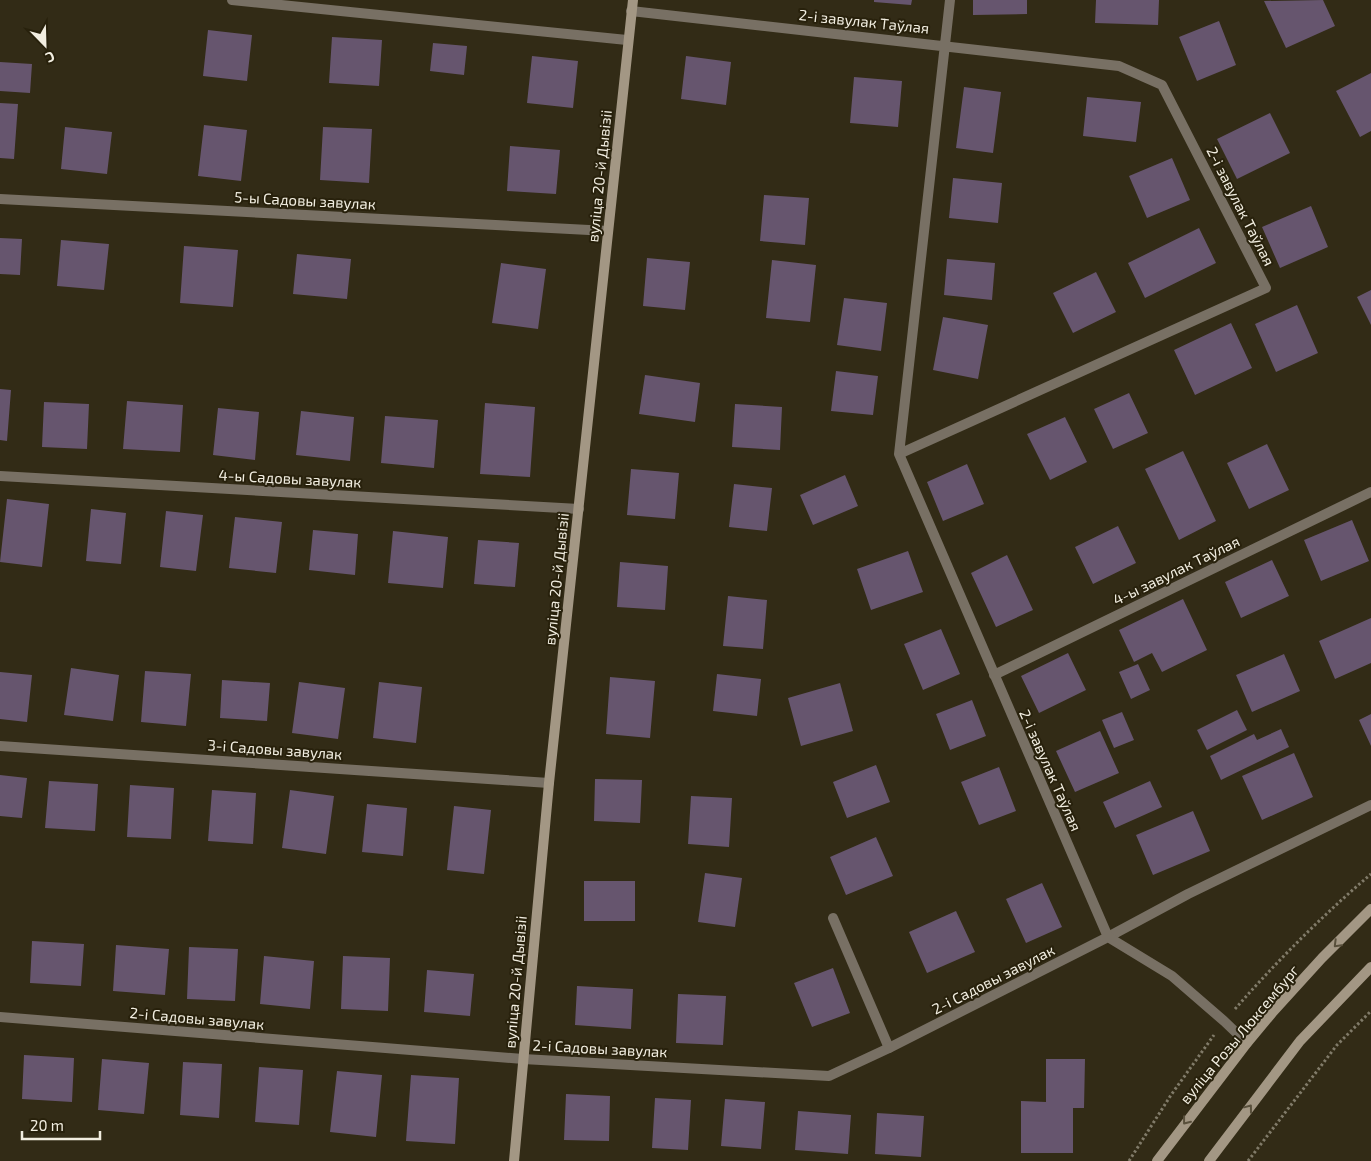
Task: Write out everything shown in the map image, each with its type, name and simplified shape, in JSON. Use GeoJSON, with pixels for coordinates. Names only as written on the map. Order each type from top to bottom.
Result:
{"type":"FeatureCollection","features":[{"type":"Feature","properties":{"kind":"street"},"geometry":{"type":"LineString","coordinates":[[232,0],[627,40]]}},
{"type":"Feature","properties":{"kind":"street","name":"вуліца 20-й Дывізіі"},"geometry":{"type":"LineString","coordinates":[[514,1161],[549,783],[632,0]]}},
{"type":"Feature","properties":{"kind":"street","name":"2-і завулак Таўлая"},"geometry":{"type":"LineString","coordinates":[[950,0],[899,454],[1108,937]]}},
{"type":"Feature","properties":{"kind":"street","name":"2-і завулак Таўлая"},"geometry":{"type":"LineString","coordinates":[[631,11],[1119,66],[1162,85],[1266,288],[899,454]]}},
{"type":"Feature","properties":{"kind":"street","name":"5-ы Садовы завулак"},"geometry":{"type":"LineString","coordinates":[[0,199],[608,231]]}},
{"type":"Feature","properties":{"kind":"street","name":"4-ы Садовы завулак"},"geometry":{"type":"LineString","coordinates":[[0,476],[579,509]]}},
{"type":"Feature","properties":{"kind":"street","name":"4-ы завулак Таўлая"},"geometry":{"type":"LineString","coordinates":[[994,675],[1371,492]]}},
{"type":"Feature","properties":{"kind":"street","name":"3-і Садовы завулак"},"geometry":{"type":"LineString","coordinates":[[0,746],[549,783]]}},
{"type":"Feature","properties":{"kind":"street","name":"2-і Садовы завулак"},"geometry":{"type":"LineString","coordinates":[[0,1017],[523,1059],[829,1076],[890,1048],[1188,894],[1371,806]]}},
{"type":"Feature","properties":{"kind":"street","name":"вуліца Розы Люксембург"},"geometry":{"type":"LineString","coordinates":[[1156,1161],[1247,1043],[1322,958],[1371,909]]}},
{"type":"Feature","properties":{"kind":"street"},"geometry":{"type":"LineString","coordinates":[[833,918],[890,1048]]}},
{"type":"Feature","properties":{"kind":"street"},"geometry":{"type":"LineString","coordinates":[[1108,937],[1172,976],[1247,1043]]}},
{"type":"Feature","properties":{"kind":"street"},"geometry":{"type":"LineString","coordinates":[[1209,1161],[1300,1040],[1371,967]]}},
{"type":"Feature","properties":{"kind":"path"},"geometry":{"type":"LineString","coordinates":[[1248,1161],[1337,1045],[1371,1011]]}},
{"type":"Feature","properties":{"kind":"building"},"geometry":{"type":"Polygon","coordinates":[[[874,0],[912,0],[911,5],[874,2],[874,0]]]}},
{"type":"Feature","properties":{"kind":"building"},"geometry":{"type":"Polygon","coordinates":[[[973,0],[1027,0],[1027,14],[973,15],[973,0]]]}},
{"type":"Feature","properties":{"kind":"building"},"geometry":{"type":"Polygon","coordinates":[[[1096,0],[1159,0],[1158,25],[1095,23],[1096,0]]]}},
{"type":"Feature","properties":{"kind":"building"},"geometry":{"type":"Polygon","coordinates":[[[1323,0],[1335,26],[1286,48],[1264,1],[1323,0]]]}},
{"type":"Feature","properties":{"kind":"building"},"geometry":{"type":"Polygon","coordinates":[[[1219,21],[1236,65],[1197,81],[1179,37],[1219,21]]]}},
{"type":"Feature","properties":{"kind":"building"},"geometry":{"type":"Polygon","coordinates":[[[208,30],[252,35],[247,81],[203,76],[208,30]]]}},
{"type":"Feature","properties":{"kind":"building"},"geometry":{"type":"Polygon","coordinates":[[[332,37],[382,40],[379,86],[329,83],[332,37]]]}},
{"type":"Feature","properties":{"kind":"building"},"geometry":{"type":"Polygon","coordinates":[[[433,43],[467,46],[464,75],[430,71],[433,43]]]}},
{"type":"Feature","properties":{"kind":"building"},"geometry":{"type":"Polygon","coordinates":[[[532,56],[578,61],[573,108],[527,103],[532,56]]]}},
{"type":"Feature","properties":{"kind":"building"},"geometry":{"type":"Polygon","coordinates":[[[686,56],[731,62],[726,105],[681,99],[686,56]]]}},
{"type":"Feature","properties":{"kind":"building"},"geometry":{"type":"Polygon","coordinates":[[[0,62],[32,64],[30,93],[0,91],[0,62]]]}},
{"type":"Feature","properties":{"kind":"building"},"geometry":{"type":"Polygon","coordinates":[[[1371,73],[1371,131],[1360,137],[1336,91],[1371,73]]]}},
{"type":"Feature","properties":{"kind":"building"},"geometry":{"type":"Polygon","coordinates":[[[854,77],[902,81],[898,127],[850,123],[854,77]]]}},
{"type":"Feature","properties":{"kind":"building"},"geometry":{"type":"Polygon","coordinates":[[[964,87],[1001,92],[993,153],[956,148],[964,87]]]}},
{"type":"Feature","properties":{"kind":"building"},"geometry":{"type":"Polygon","coordinates":[[[1087,97],[1141,102],[1136,142],[1083,136],[1087,97]]]}},
{"type":"Feature","properties":{"kind":"building"},"geometry":{"type":"Polygon","coordinates":[[[0,103],[18,104],[14,159],[0,158],[0,103]]]}},
{"type":"Feature","properties":{"kind":"building"},"geometry":{"type":"Polygon","coordinates":[[[1270,113],[1290,153],[1237,179],[1217,139],[1270,113]]]}},
{"type":"Feature","properties":{"kind":"building"},"geometry":{"type":"Polygon","coordinates":[[[204,125],[247,130],[241,181],[198,176],[204,125]]]}},
{"type":"Feature","properties":{"kind":"building"},"geometry":{"type":"Polygon","coordinates":[[[65,127],[112,132],[107,174],[61,169],[65,127]]]}},
{"type":"Feature","properties":{"kind":"building"},"geometry":{"type":"Polygon","coordinates":[[[323,127],[372,129],[369,183],[320,180],[323,127]]]}},
{"type":"Feature","properties":{"kind":"building"},"geometry":{"type":"Polygon","coordinates":[[[510,146],[560,150],[556,194],[507,191],[510,146]]]}},
{"type":"Feature","properties":{"kind":"building"},"geometry":{"type":"Polygon","coordinates":[[[1172,158],[1190,200],[1147,218],[1129,176],[1172,158]]]}},
{"type":"Feature","properties":{"kind":"building"},"geometry":{"type":"Polygon","coordinates":[[[953,178],[1002,183],[998,223],[949,218],[953,178]]]}},
{"type":"Feature","properties":{"kind":"building"},"geometry":{"type":"Polygon","coordinates":[[[764,195],[809,198],[805,245],[760,241],[764,195]]]}},
{"type":"Feature","properties":{"kind":"building"},"geometry":{"type":"Polygon","coordinates":[[[1311,206],[1328,247],[1280,268],[1262,227],[1311,206]]]}},
{"type":"Feature","properties":{"kind":"building"},"geometry":{"type":"Polygon","coordinates":[[[1199,228],[1216,263],[1145,298],[1128,263],[1199,228]]]}},
{"type":"Feature","properties":{"kind":"building"},"geometry":{"type":"Polygon","coordinates":[[[0,238],[22,239],[20,275],[0,274],[0,238]]]}},
{"type":"Feature","properties":{"kind":"building"},"geometry":{"type":"Polygon","coordinates":[[[61,240],[109,244],[104,290],[57,286],[61,240]]]}},
{"type":"Feature","properties":{"kind":"building"},"geometry":{"type":"Polygon","coordinates":[[[184,246],[238,250],[233,307],[180,303],[184,246]]]}},
{"type":"Feature","properties":{"kind":"building"},"geometry":{"type":"Polygon","coordinates":[[[297,254],[351,259],[347,299],[293,294],[297,254]]]}},
{"type":"Feature","properties":{"kind":"building"},"geometry":{"type":"Polygon","coordinates":[[[647,258],[690,262],[685,310],[643,306],[647,258]]]}},
{"type":"Feature","properties":{"kind":"building"},"geometry":{"type":"Polygon","coordinates":[[[947,259],[995,263],[992,300],[944,295],[947,259]]]}},
{"type":"Feature","properties":{"kind":"building"},"geometry":{"type":"Polygon","coordinates":[[[772,260],[816,265],[810,322],[766,318],[772,260]]]}},
{"type":"Feature","properties":{"kind":"building"},"geometry":{"type":"Polygon","coordinates":[[[501,263],[546,269],[538,329],[492,323],[501,263]]]}},
{"type":"Feature","properties":{"kind":"building"},"geometry":{"type":"Polygon","coordinates":[[[1096,272],[1116,312],[1073,333],[1053,293],[1096,272]]]}},
{"type":"Feature","properties":{"kind":"building"},"geometry":{"type":"Polygon","coordinates":[[[1371,290],[1371,325],[1357,297],[1371,290]]]}},
{"type":"Feature","properties":{"kind":"building"},"geometry":{"type":"Polygon","coordinates":[[[844,298],[887,303],[881,351],[837,345],[844,298]]]}},
{"type":"Feature","properties":{"kind":"building"},"geometry":{"type":"Polygon","coordinates":[[[1297,305],[1318,353],[1276,372],[1255,324],[1297,305]]]}},
{"type":"Feature","properties":{"kind":"building"},"geometry":{"type":"Polygon","coordinates":[[[943,317],[988,325],[978,379],[933,370],[943,317]]]}},
{"type":"Feature","properties":{"kind":"building"},"geometry":{"type":"Polygon","coordinates":[[[1231,323],[1252,368],[1195,395],[1174,350],[1231,323]]]}},
{"type":"Feature","properties":{"kind":"building"},"geometry":{"type":"Polygon","coordinates":[[[836,371],[878,376],[873,415],[831,411],[836,371]]]}},
{"type":"Feature","properties":{"kind":"building"},"geometry":{"type":"Polygon","coordinates":[[[645,375],[700,383],[695,422],[639,414],[645,375]]]}},
{"type":"Feature","properties":{"kind":"building"},"geometry":{"type":"Polygon","coordinates":[[[0,389],[11,390],[7,441],[0,440],[0,389]]]}},
{"type":"Feature","properties":{"kind":"building"},"geometry":{"type":"Polygon","coordinates":[[[1129,393],[1148,433],[1113,449],[1094,409],[1129,393]]]}},
{"type":"Feature","properties":{"kind":"building"},"geometry":{"type":"Polygon","coordinates":[[[127,401],[183,405],[180,452],[123,449],[127,401]]]}},
{"type":"Feature","properties":{"kind":"building"},"geometry":{"type":"Polygon","coordinates":[[[44,402],[89,404],[87,449],[42,447],[44,402]]]}},
{"type":"Feature","properties":{"kind":"building"},"geometry":{"type":"Polygon","coordinates":[[[485,403],[535,407],[530,477],[480,474],[485,403]]]}},
{"type":"Feature","properties":{"kind":"building"},"geometry":{"type":"Polygon","coordinates":[[[735,404],[782,407],[780,450],[732,447],[735,404]]]}},
{"type":"Feature","properties":{"kind":"building"},"geometry":{"type":"Polygon","coordinates":[[[218,408],[259,412],[255,460],[213,455],[218,408]]]}},
{"type":"Feature","properties":{"kind":"building"},"geometry":{"type":"Polygon","coordinates":[[[301,411],[354,417],[350,461],[296,455],[301,411]]]}},
{"type":"Feature","properties":{"kind":"building"},"geometry":{"type":"Polygon","coordinates":[[[385,416],[438,420],[434,468],[381,463],[385,416]]]}},
{"type":"Feature","properties":{"kind":"building"},"geometry":{"type":"Polygon","coordinates":[[[1065,417],[1087,462],[1050,480],[1027,434],[1065,417]]]}},
{"type":"Feature","properties":{"kind":"building"},"geometry":{"type":"Polygon","coordinates":[[[1267,444],[1289,490],[1249,509],[1227,463],[1267,444]]]}},
{"type":"Feature","properties":{"kind":"building"},"geometry":{"type":"Polygon","coordinates":[[[1183,451],[1216,521],[1179,540],[1145,469],[1183,451]]]}},
{"type":"Feature","properties":{"kind":"building"},"geometry":{"type":"Polygon","coordinates":[[[967,464],[984,504],[943,521],[927,482],[967,464]]]}},
{"type":"Feature","properties":{"kind":"building"},"geometry":{"type":"Polygon","coordinates":[[[631,469],[679,473],[675,519],[627,515],[631,469]]]}},
{"type":"Feature","properties":{"kind":"building"},"geometry":{"type":"Polygon","coordinates":[[[845,475],[858,506],[813,525],[800,495],[845,475]]]}},
{"type":"Feature","properties":{"kind":"building"},"geometry":{"type":"Polygon","coordinates":[[[734,484],[772,488],[767,531],[729,527],[734,484]]]}},
{"type":"Feature","properties":{"kind":"building"},"geometry":{"type":"Polygon","coordinates":[[[7,499],[49,504],[42,567],[0,562],[7,499]]]}},
{"type":"Feature","properties":{"kind":"building"},"geometry":{"type":"Polygon","coordinates":[[[91,509],[126,513],[121,564],[86,561],[91,509]]]}},
{"type":"Feature","properties":{"kind":"building"},"geometry":{"type":"Polygon","coordinates":[[[166,511],[203,515],[196,571],[160,567],[166,511]]]}},
{"type":"Feature","properties":{"kind":"building"},"geometry":{"type":"Polygon","coordinates":[[[235,517],[282,522],[276,573],[229,568],[235,517]]]}},
{"type":"Feature","properties":{"kind":"building"},"geometry":{"type":"Polygon","coordinates":[[[1352,520],[1369,561],[1321,581],[1304,540],[1352,520]]]}},
{"type":"Feature","properties":{"kind":"building"},"geometry":{"type":"Polygon","coordinates":[[[1118,526],[1136,563],[1093,584],[1075,547],[1118,526]]]}},
{"type":"Feature","properties":{"kind":"building"},"geometry":{"type":"Polygon","coordinates":[[[313,530],[358,534],[355,575],[309,570],[313,530]]]}},
{"type":"Feature","properties":{"kind":"building"},"geometry":{"type":"Polygon","coordinates":[[[393,531],[448,537],[443,588],[388,583],[393,531]]]}},
{"type":"Feature","properties":{"kind":"building"},"geometry":{"type":"Polygon","coordinates":[[[478,540],[519,543],[515,587],[474,584],[478,540]]]}},
{"type":"Feature","properties":{"kind":"building"},"geometry":{"type":"Polygon","coordinates":[[[908,551],[923,592],[871,610],[857,569],[908,551]]]}},
{"type":"Feature","properties":{"kind":"building"},"geometry":{"type":"Polygon","coordinates":[[[1007,555],[1033,610],[996,627],[971,573],[1007,555]]]}},
{"type":"Feature","properties":{"kind":"building"},"geometry":{"type":"Polygon","coordinates":[[[1272,560],[1289,596],[1241,618],[1225,582],[1272,560]]]}},
{"type":"Feature","properties":{"kind":"building"},"geometry":{"type":"Polygon","coordinates":[[[620,562],[668,566],[665,610],[617,607],[620,562]]]}},
{"type":"Feature","properties":{"kind":"building"},"geometry":{"type":"Polygon","coordinates":[[[728,596],[767,600],[763,649],[723,646],[728,596]]]}},
{"type":"Feature","properties":{"kind":"building"},"geometry":{"type":"Polygon","coordinates":[[[1183,599],[1207,650],[1162,672],[1152,653],[1134,662],[1119,630],[1183,599]]]}},
{"type":"Feature","properties":{"kind":"building"},"geometry":{"type":"Polygon","coordinates":[[[1371,618],[1371,663],[1335,679],[1319,641],[1371,618]]]}},
{"type":"Feature","properties":{"kind":"building"},"geometry":{"type":"Polygon","coordinates":[[[941,629],[960,674],[923,690],[904,644],[941,629]]]}},
{"type":"Feature","properties":{"kind":"building"},"geometry":{"type":"Polygon","coordinates":[[[1068,653],[1086,690],[1039,713],[1021,676],[1068,653]]]}},
{"type":"Feature","properties":{"kind":"building"},"geometry":{"type":"Polygon","coordinates":[[[1284,654],[1300,691],[1252,712],[1236,675],[1284,654]]]}},
{"type":"Feature","properties":{"kind":"building"},"geometry":{"type":"Polygon","coordinates":[[[1138,664],[1150,690],[1131,699],[1119,672],[1138,664]]]}},
{"type":"Feature","properties":{"kind":"building"},"geometry":{"type":"Polygon","coordinates":[[[71,668],[119,675],[113,721],[64,715],[71,668]]]}},
{"type":"Feature","properties":{"kind":"building"},"geometry":{"type":"Polygon","coordinates":[[[145,671],[191,674],[186,726],[141,722],[145,671]]]}},
{"type":"Feature","properties":{"kind":"building"},"geometry":{"type":"Polygon","coordinates":[[[0,672],[32,675],[27,722],[0,719],[0,672]]]}},
{"type":"Feature","properties":{"kind":"building"},"geometry":{"type":"Polygon","coordinates":[[[717,674],[761,679],[757,716],[713,711],[717,674]]]}},
{"type":"Feature","properties":{"kind":"building"},"geometry":{"type":"Polygon","coordinates":[[[610,677],[655,681],[650,738],[606,734],[610,677]]]}},
{"type":"Feature","properties":{"kind":"building"},"geometry":{"type":"Polygon","coordinates":[[[222,680],[270,683],[267,721],[220,718],[222,680]]]}},
{"type":"Feature","properties":{"kind":"building"},"geometry":{"type":"Polygon","coordinates":[[[299,682],[345,688],[338,739],[292,733],[299,682]]]}},
{"type":"Feature","properties":{"kind":"building"},"geometry":{"type":"Polygon","coordinates":[[[379,682],[422,687],[416,743],[373,738],[379,682]]]}},
{"type":"Feature","properties":{"kind":"building"},"geometry":{"type":"Polygon","coordinates":[[[840,683],[853,731],[801,746],[788,698],[840,683]]]}},
{"type":"Feature","properties":{"kind":"building"},"geometry":{"type":"Polygon","coordinates":[[[972,700],[986,736],[950,750],[936,714],[972,700]]]}},
{"type":"Feature","properties":{"kind":"building"},"geometry":{"type":"Polygon","coordinates":[[[1237,710],[1247,730],[1207,750],[1197,730],[1237,710]]]}},
{"type":"Feature","properties":{"kind":"building"},"geometry":{"type":"Polygon","coordinates":[[[1122,712],[1134,740],[1114,748],[1102,720],[1122,712]]]}},
{"type":"Feature","properties":{"kind":"building"},"geometry":{"type":"Polygon","coordinates":[[[1371,714],[1371,746],[1359,720],[1371,714]]]}},
{"type":"Feature","properties":{"kind":"building"},"geometry":{"type":"Polygon","coordinates":[[[1281,729],[1289,747],[1221,780],[1210,756],[1254,734],[1257,740],[1281,729]]]}},
{"type":"Feature","properties":{"kind":"building"},"geometry":{"type":"Polygon","coordinates":[[[1100,731],[1119,773],[1075,792],[1056,751],[1100,731]]]}},
{"type":"Feature","properties":{"kind":"building"},"geometry":{"type":"Polygon","coordinates":[[[1294,753],[1313,797],[1262,820],[1242,776],[1294,753]]]}},
{"type":"Feature","properties":{"kind":"building"},"geometry":{"type":"Polygon","coordinates":[[[876,765],[890,802],[847,818],[833,782],[876,765]]]}},
{"type":"Feature","properties":{"kind":"building"},"geometry":{"type":"Polygon","coordinates":[[[999,767],[1016,811],[979,825],[961,782],[999,767]]]}},
{"type":"Feature","properties":{"kind":"building"},"geometry":{"type":"Polygon","coordinates":[[[0,775],[27,778],[22,818],[0,816],[0,775]]]}},
{"type":"Feature","properties":{"kind":"building"},"geometry":{"type":"Polygon","coordinates":[[[595,779],[642,780],[640,823],[594,821],[595,779]]]}},
{"type":"Feature","properties":{"kind":"building"},"geometry":{"type":"Polygon","coordinates":[[[49,781],[98,784],[95,831],[45,828],[49,781]]]}},
{"type":"Feature","properties":{"kind":"building"},"geometry":{"type":"Polygon","coordinates":[[[1150,781],[1162,807],[1115,828],[1103,802],[1150,781]]]}},
{"type":"Feature","properties":{"kind":"building"},"geometry":{"type":"Polygon","coordinates":[[[130,785],[174,788],[171,839],[127,837],[130,785]]]}},
{"type":"Feature","properties":{"kind":"building"},"geometry":{"type":"Polygon","coordinates":[[[212,790],[256,793],[253,844],[208,841],[212,790]]]}},
{"type":"Feature","properties":{"kind":"building"},"geometry":{"type":"Polygon","coordinates":[[[290,790],[334,796],[326,854],[282,848],[290,790]]]}},
{"type":"Feature","properties":{"kind":"building"},"geometry":{"type":"Polygon","coordinates":[[[691,796],[732,798],[729,847],[688,844],[691,796]]]}},
{"type":"Feature","properties":{"kind":"building"},"geometry":{"type":"Polygon","coordinates":[[[367,804],[407,808],[403,856],[362,852],[367,804]]]}},
{"type":"Feature","properties":{"kind":"building"},"geometry":{"type":"Polygon","coordinates":[[[454,806],[491,810],[484,874],[447,870],[454,806]]]}},
{"type":"Feature","properties":{"kind":"building"},"geometry":{"type":"Polygon","coordinates":[[[1193,811],[1210,851],[1153,875],[1136,835],[1193,811]]]}},
{"type":"Feature","properties":{"kind":"building"},"geometry":{"type":"Polygon","coordinates":[[[876,837],[893,876],[846,895],[830,857],[876,837]]]}},
{"type":"Feature","properties":{"kind":"building"},"geometry":{"type":"Polygon","coordinates":[[[705,873],[742,878],[735,927],[698,922],[705,873]]]}},
{"type":"Feature","properties":{"kind":"building"},"geometry":{"type":"Polygon","coordinates":[[[584,881],[635,881],[635,921],[584,921],[584,881]]]}},
{"type":"Feature","properties":{"kind":"building"},"geometry":{"type":"Polygon","coordinates":[[[1042,883],[1062,927],[1026,943],[1006,899],[1042,883]]]}},
{"type":"Feature","properties":{"kind":"building"},"geometry":{"type":"Polygon","coordinates":[[[956,911],[975,952],[927,973],[909,932],[956,911]]]}},
{"type":"Feature","properties":{"kind":"building"},"geometry":{"type":"Polygon","coordinates":[[[32,941],[84,944],[81,986],[30,983],[32,941]]]}},
{"type":"Feature","properties":{"kind":"building"},"geometry":{"type":"Polygon","coordinates":[[[116,945],[169,949],[165,995],[113,991],[116,945]]]}},
{"type":"Feature","properties":{"kind":"building"},"geometry":{"type":"Polygon","coordinates":[[[189,947],[238,949],[235,1001],[187,999],[189,947]]]}},
{"type":"Feature","properties":{"kind":"building"},"geometry":{"type":"Polygon","coordinates":[[[264,956],[314,961],[310,1009],[260,1004],[264,956]]]}},
{"type":"Feature","properties":{"kind":"building"},"geometry":{"type":"Polygon","coordinates":[[[343,956],[390,958],[388,1011],[341,1009],[343,956]]]}},
{"type":"Feature","properties":{"kind":"building"},"geometry":{"type":"Polygon","coordinates":[[[833,968],[850,1013],[812,1027],[794,983],[833,968]]]}},
{"type":"Feature","properties":{"kind":"building"},"geometry":{"type":"Polygon","coordinates":[[[427,970],[474,974],[470,1016],[424,1012],[427,970]]]}},
{"type":"Feature","properties":{"kind":"building"},"geometry":{"type":"Polygon","coordinates":[[[577,986],[633,989],[631,1029],[575,1025],[577,986]]]}},
{"type":"Feature","properties":{"kind":"building"},"geometry":{"type":"Polygon","coordinates":[[[678,994],[726,996],[723,1045],[676,1043],[678,994]]]}},
{"type":"Feature","properties":{"kind":"building"},"geometry":{"type":"Polygon","coordinates":[[[24,1055],[74,1058],[72,1102],[22,1099],[24,1055]]]}},
{"type":"Feature","properties":{"kind":"building"},"geometry":{"type":"Polygon","coordinates":[[[102,1059],[149,1063],[144,1114],[98,1110],[102,1059]]]}},
{"type":"Feature","properties":{"kind":"building"},"geometry":{"type":"Polygon","coordinates":[[[1046,1059],[1085,1059],[1084,1108],[1073,1108],[1073,1153],[1021,1153],[1021,1101],[1046,1102],[1046,1059]]]}},
{"type":"Feature","properties":{"kind":"building"},"geometry":{"type":"Polygon","coordinates":[[[183,1062],[222,1064],[219,1118],[180,1115],[183,1062]]]}},
{"type":"Feature","properties":{"kind":"building"},"geometry":{"type":"Polygon","coordinates":[[[259,1067],[303,1070],[299,1125],[255,1122],[259,1067]]]}},
{"type":"Feature","properties":{"kind":"building"},"geometry":{"type":"Polygon","coordinates":[[[337,1071],[382,1075],[376,1137],[330,1132],[337,1071]]]}},
{"type":"Feature","properties":{"kind":"building"},"geometry":{"type":"Polygon","coordinates":[[[411,1075],[459,1078],[455,1144],[406,1141],[411,1075]]]}},
{"type":"Feature","properties":{"kind":"building"},"geometry":{"type":"Polygon","coordinates":[[[566,1094],[610,1096],[609,1141],[564,1140],[566,1094]]]}},
{"type":"Feature","properties":{"kind":"building"},"geometry":{"type":"Polygon","coordinates":[[[655,1098],[691,1100],[688,1150],[652,1148],[655,1098]]]}},
{"type":"Feature","properties":{"kind":"building"},"geometry":{"type":"Polygon","coordinates":[[[725,1099],[765,1102],[761,1149],[721,1146],[725,1099]]]}},
{"type":"Feature","properties":{"kind":"building"},"geometry":{"type":"Polygon","coordinates":[[[798,1111],[851,1115],[848,1154],[795,1150],[798,1111]]]}},
{"type":"Feature","properties":{"kind":"building"},"geometry":{"type":"Polygon","coordinates":[[[877,1113],[924,1116],[921,1157],[875,1154],[877,1113]]]}}]}
